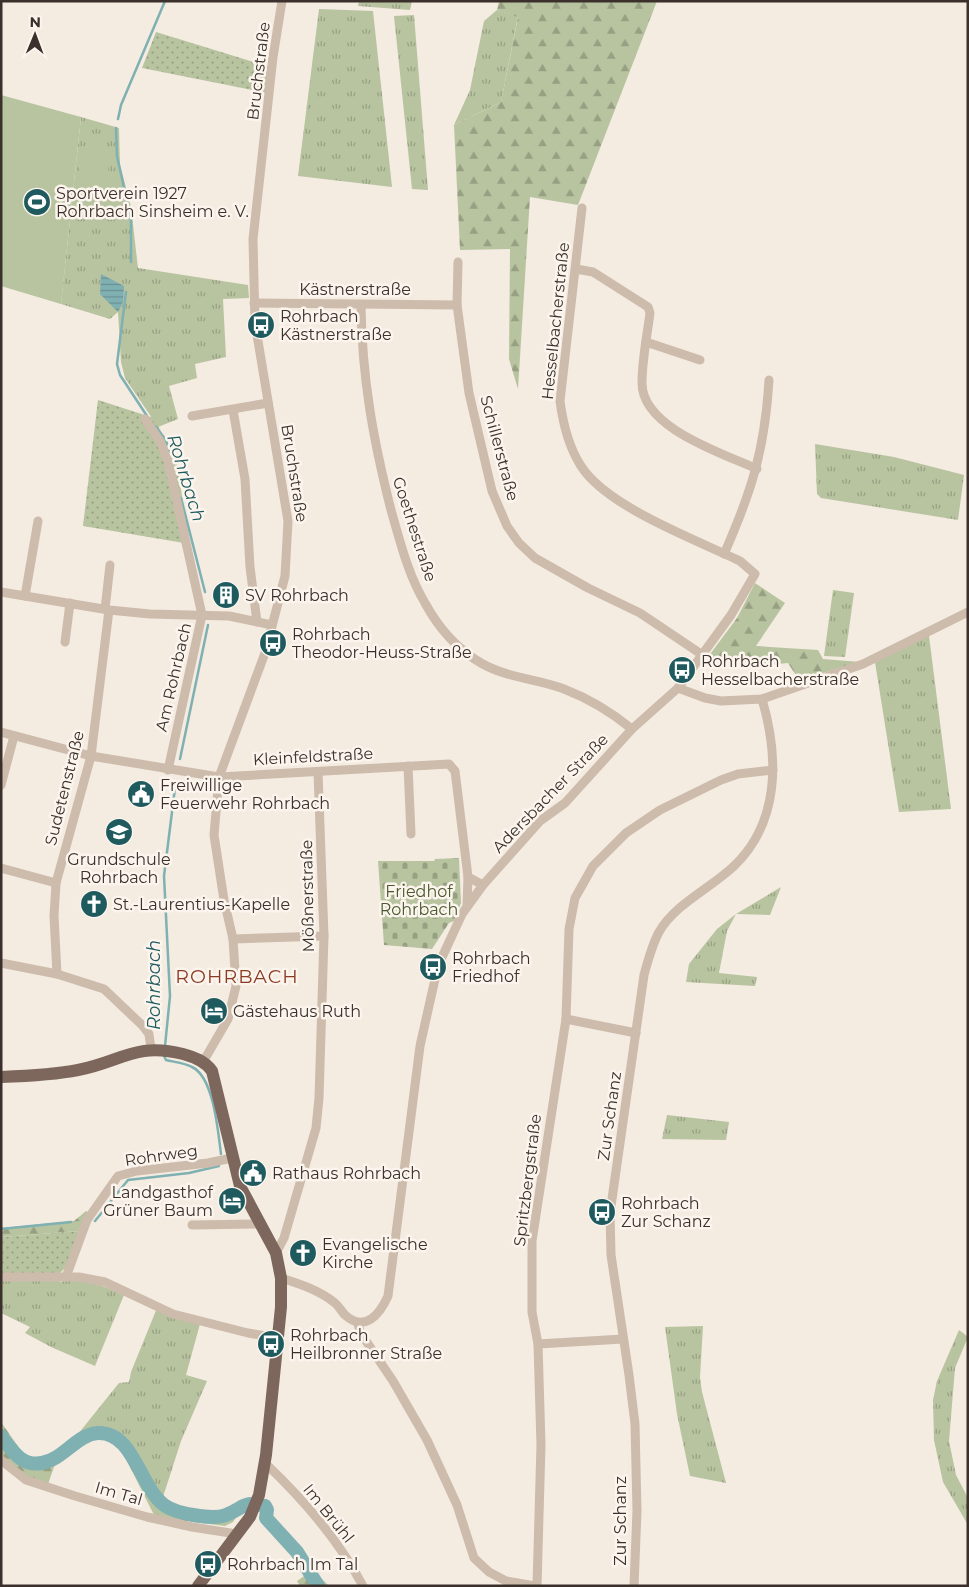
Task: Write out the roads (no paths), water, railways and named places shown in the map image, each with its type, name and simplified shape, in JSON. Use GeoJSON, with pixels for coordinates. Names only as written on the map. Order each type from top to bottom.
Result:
{"type":"FeatureCollection","features":[{"type":"Feature","properties":{"kind":"main road"},"geometry":{"type":"LineString","coordinates":[[1,1077],[65,1073],[84,1069],[132,1052],[161,1050],[203,1062],[212,1072],[240,1186],[276,1253],[281,1278],[278,1338],[262,1484],[250,1517],[198,1586]]}},
{"type":"Feature","properties":{"kind":"street","name":"Bruchstraße"},"geometry":{"type":"LineString","coordinates":[[203,1062],[220,1036],[233,1002],[236,986],[232,939],[214,835],[219,777],[234,731],[252,691],[285,576],[288,521],[258,349],[254,303],[254,223],[273,57],[282,1]]}},
{"type":"Feature","properties":{"kind":"street","name":"Hesselbacherstraße"},"geometry":{"type":"LineString","coordinates":[[582,208],[560,401],[565,432],[581,466],[598,486],[619,502],[740,561],[755,574]]}},
{"type":"Feature","properties":{"kind":"street","name":"Schillerstraße"},"geometry":{"type":"LineString","coordinates":[[458,262],[456,305],[469,393],[492,491],[507,526],[535,558],[588,588],[640,614],[701,654]]}},
{"type":"Feature","properties":{"kind":"street"},"geometry":{"type":"LineString","coordinates":[[576,269],[593,272],[648,307],[650,313],[642,384],[646,401],[655,414],[667,425],[684,435],[756,469]]}},
{"type":"Feature","properties":{"kind":"street","name":"Kästnerstraße"},"geometry":{"type":"LineString","coordinates":[[254,303],[456,305]]}},
{"type":"Feature","properties":{"kind":"street","name":"Goethestraße"},"geometry":{"type":"LineString","coordinates":[[361,304],[365,385],[381,470],[399,539],[425,604],[440,627],[461,649],[482,663],[512,676],[563,689],[578,695],[606,709],[632,730]]}},
{"type":"Feature","properties":{"kind":"street"},"geometry":{"type":"LineString","coordinates":[[646,342],[700,360]]}},
{"type":"Feature","properties":{"kind":"street"},"geometry":{"type":"LineString","coordinates":[[724,554],[745,507],[756,469],[764,435],[769,380]]}},
{"type":"Feature","properties":{"kind":"street"},"geometry":{"type":"LineString","coordinates":[[192,416],[233,410],[268,402]]}},
{"type":"Feature","properties":{"kind":"street"},"geometry":{"type":"LineString","coordinates":[[233,410],[245,479],[250,567],[257,622]]}},
{"type":"Feature","properties":{"kind":"street","name":"Am Rohrbach"},"geometry":{"type":"LineString","coordinates":[[145,419],[160,441],[168,461],[202,615],[168,770]]}},
{"type":"Feature","properties":{"kind":"street"},"geometry":{"type":"LineString","coordinates":[[25,596],[38,521]]}},
{"type":"Feature","properties":{"kind":"street","name":"Sudetenstraße"},"geometry":{"type":"LineString","coordinates":[[57,974],[54,916],[56,883],[91,756],[110,565]]}},
{"type":"Feature","properties":{"kind":"street","name":"Adersbacher Straße"},"geometry":{"type":"LineString","coordinates":[[358,1323],[371,1320],[381,1312],[388,1296],[420,1046],[438,966],[467,906],[483,885],[540,821],[565,803],[632,730],[678,688],[701,654],[731,616],[755,574]]}},
{"type":"Feature","properties":{"kind":"street"},"geometry":{"type":"LineString","coordinates":[[1,592],[107,609],[150,614],[229,616],[272,625]]}},
{"type":"Feature","properties":{"kind":"street"},"geometry":{"type":"LineString","coordinates":[[65,642],[70,603]]}},
{"type":"Feature","properties":{"kind":"street"},"geometry":{"type":"LineString","coordinates":[[678,688],[721,702],[762,699],[863,664],[968,612]]}},
{"type":"Feature","properties":{"kind":"street","name":"Zur Schanz"},"geometry":{"type":"LineString","coordinates":[[634,1586],[637,1511],[634,1424],[610,1255],[610,1213],[644,975],[651,950],[660,930],[669,919],[732,868],[748,852],[765,823],[773,770],[772,744],[762,699]]}},
{"type":"Feature","properties":{"kind":"street","name":"Kleinfeldstraße"},"geometry":{"type":"LineString","coordinates":[[1,732],[91,756],[219,777],[449,764],[455,771],[468,877],[467,906]]}},
{"type":"Feature","properties":{"kind":"street"},"geometry":{"type":"LineString","coordinates":[[1,786],[14,736]]}},
{"type":"Feature","properties":{"kind":"street"},"geometry":{"type":"LineString","coordinates":[[408,766],[411,834]]}},
{"type":"Feature","properties":{"kind":"street","name":"Spritzbergstraße"},"geometry":{"type":"LineString","coordinates":[[536,1586],[541,1445],[538,1344],[532,1312],[532,1240],[566,1020],[569,929],[575,898],[593,866],[626,833],[670,804],[738,774],[773,770]]}},
{"type":"Feature","properties":{"kind":"street","name":"Mößnerstraße"},"geometry":{"type":"LineString","coordinates":[[276,1253],[284,1238],[316,1128],[324,936],[318,772]]}},
{"type":"Feature","properties":{"kind":"street"},"geometry":{"type":"LineString","coordinates":[[1,868],[56,883]]}},
{"type":"Feature","properties":{"kind":"street"},"geometry":{"type":"LineString","coordinates":[[468,877],[483,885]]}},
{"type":"Feature","properties":{"kind":"street"},"geometry":{"type":"LineString","coordinates":[[232,939],[324,936]]}},
{"type":"Feature","properties":{"kind":"street"},"geometry":{"type":"LineString","coordinates":[[1,963],[57,974],[104,989],[143,1026],[161,1050]]}},
{"type":"Feature","properties":{"kind":"street"},"geometry":{"type":"LineString","coordinates":[[566,1020],[636,1033]]}},
{"type":"Feature","properties":{"kind":"street","name":"Rohrweg"},"geometry":{"type":"LineString","coordinates":[[66,1277],[87,1220],[118,1176],[137,1171],[208,1164],[232,1158]]}},
{"type":"Feature","properties":{"kind":"street"},"geometry":{"type":"LineString","coordinates":[[192,1225],[261,1224]]}},
{"type":"Feature","properties":{"kind":"street"},"geometry":{"type":"LineString","coordinates":[[1,1277],[66,1277],[105,1282],[173,1314],[248,1333],[278,1338]]}},
{"type":"Feature","properties":{"kind":"street"},"geometry":{"type":"LineString","coordinates":[[281,1278],[319,1292],[336,1303],[345,1316],[358,1323],[360,1332],[393,1381],[427,1440],[457,1505],[474,1558],[488,1572],[506,1581],[536,1586]]}},
{"type":"Feature","properties":{"kind":"street"},"geometry":{"type":"LineString","coordinates":[[538,1344],[623,1339]]}},
{"type":"Feature","properties":{"kind":"street","name":"Im Tal"},"geometry":{"type":"LineString","coordinates":[[1,1460],[26,1480],[74,1496],[165,1521],[237,1534]]}},
{"type":"Feature","properties":{"kind":"street","name":"Im Brühl"},"geometry":{"type":"LineString","coordinates":[[265,1463],[282,1479],[326,1532],[352,1566],[363,1586]]}},
{"type":"Feature","properties":{"kind":"water"},"geometry":{"type":"Polygon","coordinates":[[[101,274],[124,286],[123,302],[118,312],[100,294],[101,274]]]}},
{"type":"Feature","properties":{"kind":"waterway","name":"Rohrbach"},"geometry":{"type":"LineString","coordinates":[[118,119],[121,105],[165,1]]}},
{"type":"Feature","properties":{"kind":"waterway","name":"Rohrbach"},"geometry":{"type":"LineString","coordinates":[[116,128],[117,156],[131,219],[131,262]]}},
{"type":"Feature","properties":{"kind":"waterway","name":"Rohrbach"},"geometry":{"type":"LineString","coordinates":[[126,292],[117,364],[120,375],[147,416]]}},
{"type":"Feature","properties":{"kind":"waterway","name":"Rohrbach"},"geometry":{"type":"LineString","coordinates":[[155,426],[166,440],[169,452]]}},
{"type":"Feature","properties":{"kind":"waterway","name":"Rohrbach"},"geometry":{"type":"LineString","coordinates":[[181,498],[205,592]]}},
{"type":"Feature","properties":{"kind":"waterway","name":"Rohrbach"},"geometry":{"type":"LineString","coordinates":[[180,759],[208,625]]}},
{"type":"Feature","properties":{"kind":"waterway","name":"Rohrbach"},"geometry":{"type":"LineString","coordinates":[[165,1046],[170,996],[164,876],[175,788]]}},
{"type":"Feature","properties":{"kind":"waterway","name":"Rohrbach"},"geometry":{"type":"LineString","coordinates":[[164,1056],[166,1060],[192,1067],[205,1082],[214,1106],[221,1154]]}},
{"type":"Feature","properties":{"kind":"waterway","name":"Rohrbach"},"geometry":{"type":"LineString","coordinates":[[95,1221],[128,1180],[189,1173],[219,1166]]}},
{"type":"Feature","properties":{"kind":"waterway","name":"Rohrbach"},"geometry":{"type":"LineString","coordinates":[[1,1229],[71,1222]]}},
{"type":"Feature","properties":{"kind":"waterway"},"geometry":{"type":"LineString","coordinates":[[1,1436],[13,1452],[23,1460],[35,1464],[50,1461],[90,1434],[110,1435],[120,1441],[128,1450],[155,1496],[170,1508],[185,1513],[213,1517],[226,1515],[248,1504],[265,1506],[267,1510],[266,1518],[297,1552],[318,1586]]}},
{"type":"Feature","properties":{"kind":"place","name":"Sportverein 1927 Rohrbach Sinsheim e. V."},"geometry":{"type":"Point","coordinates":[37,202]}},
{"type":"Feature","properties":{"kind":"place","name":"Rohrbach Kästnerstraße"},"geometry":{"type":"Point","coordinates":[261,325]}},
{"type":"Feature","properties":{"kind":"place","name":"SV Rohrbach"},"geometry":{"type":"Point","coordinates":[226,595]}},
{"type":"Feature","properties":{"kind":"place","name":"Rohrbach Theodor-Heuss-Straße"},"geometry":{"type":"Point","coordinates":[273,643]}},
{"type":"Feature","properties":{"kind":"place","name":"Rohrbach Hesselbacherstraße"},"geometry":{"type":"Point","coordinates":[682,670]}},
{"type":"Feature","properties":{"kind":"place","name":"Freiwillige Feuerwehr Rohrbach"},"geometry":{"type":"Point","coordinates":[141,794]}},
{"type":"Feature","properties":{"kind":"place","name":"Grundschule Rohrbach"},"geometry":{"type":"Point","coordinates":[119,832]}},
{"type":"Feature","properties":{"kind":"place","name":"St.-Laurentius-Kapelle"},"geometry":{"type":"Point","coordinates":[94,904]}},
{"type":"Feature","properties":{"kind":"place","name":"Rohrbach Friedhof"},"geometry":{"type":"Point","coordinates":[433,967]}},
{"type":"Feature","properties":{"kind":"place","name":"Gästehaus Ruth"},"geometry":{"type":"Point","coordinates":[214,1011]}},
{"type":"Feature","properties":{"kind":"place","name":"Rathaus Rohrbach"},"geometry":{"type":"Point","coordinates":[253,1173]}},
{"type":"Feature","properties":{"kind":"place","name":"Landgasthof Grüner Baum"},"geometry":{"type":"Point","coordinates":[232,1201]}},
{"type":"Feature","properties":{"kind":"place","name":"Rohrbach Zur Schanz"},"geometry":{"type":"Point","coordinates":[602,1212]}},
{"type":"Feature","properties":{"kind":"place","name":"Evangelische Kirche"},"geometry":{"type":"Point","coordinates":[303,1253]}},
{"type":"Feature","properties":{"kind":"place","name":"Rohrbach Heilbronner Straße"},"geometry":{"type":"Point","coordinates":[271,1344]}},
{"type":"Feature","properties":{"kind":"place","name":"Rohrbach Im Tal"},"geometry":{"type":"Point","coordinates":[208,1564]}},
{"type":"Feature","properties":{"kind":"district","name":"ROHRBACH"},"geometry":{"type":"Point","coordinates":[237,976]}},
{"type":"Feature","properties":{"kind":"park label","name":"Friedhof Rohrbach"},"geometry":{"type":"Point","coordinates":[419,900]}}]}
